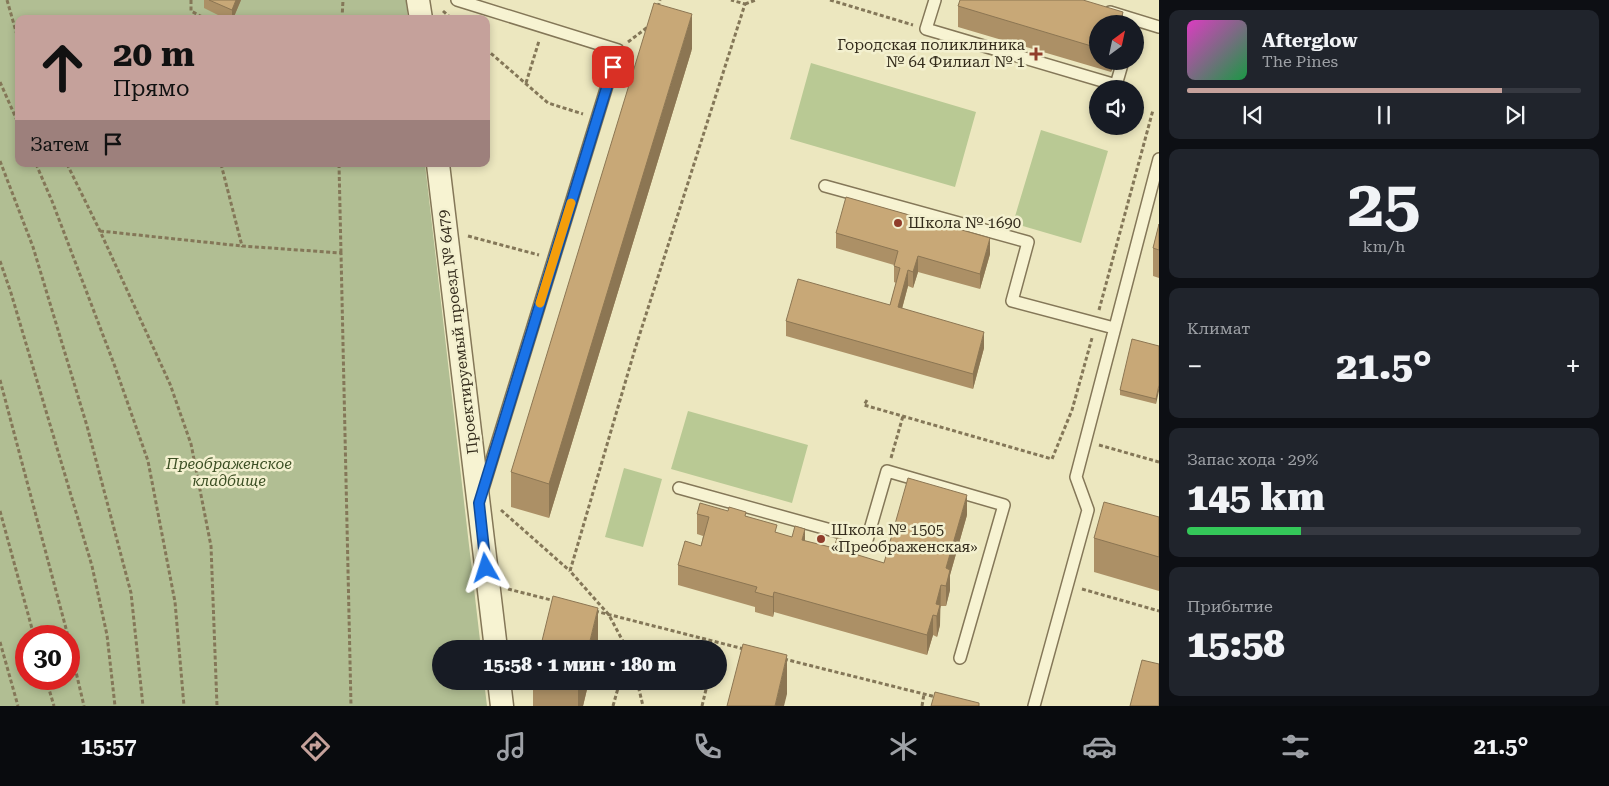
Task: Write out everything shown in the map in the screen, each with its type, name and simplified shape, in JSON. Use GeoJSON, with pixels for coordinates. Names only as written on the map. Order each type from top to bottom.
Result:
{"type":"FeatureCollection","features":[{"type":"Feature","properties":{"kind":"street"},"geometry":{"type":"LineString","coordinates":[[418,0],[420,15]]}},
{"type":"Feature","properties":{"kind":"street","name":"Проектируемый проезд № 6479"},"geometry":{"type":"LineString","coordinates":[[438,167],[488,505],[496,640]]}},
{"type":"Feature","properties":{"kind":"street"},"geometry":{"type":"LineString","coordinates":[[500,690],[502,706]]}},
{"type":"Feature","properties":{"kind":"lane"},"geometry":{"type":"LineString","coordinates":[[457,0],[618,50],[554,259],[488,505]]}},
{"type":"Feature","properties":{"kind":"lane"},"geometry":{"type":"LineString","coordinates":[[935,0],[926,29],[1116,86],[1120,70]]}},
{"type":"Feature","properties":{"kind":"lane"},"geometry":{"type":"LineString","coordinates":[[1098,8],[1116,15]]}},
{"type":"Feature","properties":{"kind":"lane"},"geometry":{"type":"LineString","coordinates":[[1144,24],[1159,26]]}},
{"type":"Feature","properties":{"kind":"lane"},"geometry":{"type":"LineString","coordinates":[[1034,706],[1067,585],[1093,512],[1076,477],[1159,159]]}},
{"type":"Feature","properties":{"kind":"lane"},"geometry":{"type":"LineString","coordinates":[[824,186],[1028,242],[1012,301],[1114,328]]}},
{"type":"Feature","properties":{"kind":"lane"},"geometry":{"type":"LineString","coordinates":[[679,488],[868,540],[887,471],[1004,505],[960,658]]}},
{"type":"Feature","properties":{"kind":"path"},"geometry":{"type":"LineString","coordinates":[[8,0],[15,27]]}},
{"type":"Feature","properties":{"kind":"path"},"geometry":{"type":"LineString","coordinates":[[191,0],[191,11],[198,15]]}},
{"type":"Feature","properties":{"kind":"path"},"geometry":{"type":"LineString","coordinates":[[342,15],[343,0]]}},
{"type":"Feature","properties":{"kind":"path"},"geometry":{"type":"LineString","coordinates":[[657,8],[660,0]]}},
{"type":"Feature","properties":{"kind":"path"},"geometry":{"type":"LineString","coordinates":[[731,0],[745,4],[756,0]]}},
{"type":"Feature","properties":{"kind":"path"},"geometry":{"type":"LineString","coordinates":[[830,0],[926,29]]}},
{"type":"Feature","properties":{"kind":"path"},"geometry":{"type":"LineString","coordinates":[[570,571],[635,349],[745,4]]}},
{"type":"Feature","properties":{"kind":"path"},"geometry":{"type":"LineString","coordinates":[[443,11],[448,15]]}},
{"type":"Feature","properties":{"kind":"path"},"geometry":{"type":"LineString","coordinates":[[618,50],[652,24]]}},
{"type":"Feature","properties":{"kind":"path"},"geometry":{"type":"LineString","coordinates":[[526,83],[543,27]]}},
{"type":"Feature","properties":{"kind":"path"},"geometry":{"type":"LineString","coordinates":[[490,52],[548,103],[597,118]]}},
{"type":"Feature","properties":{"kind":"path"},"geometry":{"type":"LineString","coordinates":[[0,82],[15,116]]}},
{"type":"Feature","properties":{"kind":"path"},"geometry":{"type":"LineString","coordinates":[[866,400],[864,405],[1052,460],[1072,410],[1153,110]]}},
{"type":"Feature","properties":{"kind":"path"},"geometry":{"type":"LineString","coordinates":[[0,161],[33,247],[92,445],[131,593],[144,706]]}},
{"type":"Feature","properties":{"kind":"path"},"geometry":{"type":"LineString","coordinates":[[37,167],[114,364],[148,461],[175,602],[184,706]]}},
{"type":"Feature","properties":{"kind":"path"},"geometry":{"type":"LineString","coordinates":[[68,167],[170,384],[191,444],[211,546],[217,706]]}},
{"type":"Feature","properties":{"kind":"path"},"geometry":{"type":"LineString","coordinates":[[222,167],[242,246]]}},
{"type":"Feature","properties":{"kind":"path"},"geometry":{"type":"LineString","coordinates":[[339,167],[351,706]]}},
{"type":"Feature","properties":{"kind":"path"},"geometry":{"type":"LineString","coordinates":[[100,231],[242,246],[341,253]]}},
{"type":"Feature","properties":{"kind":"path"},"geometry":{"type":"LineString","coordinates":[[467,236],[554,259]]}},
{"type":"Feature","properties":{"kind":"path"},"geometry":{"type":"LineString","coordinates":[[0,261],[14,302],[92,566],[106,635],[115,706]]}},
{"type":"Feature","properties":{"kind":"path"},"geometry":{"type":"LineString","coordinates":[[0,380],[65,625]]}},
{"type":"Feature","properties":{"kind":"path"},"geometry":{"type":"LineString","coordinates":[[894,450],[903,416]]}},
{"type":"Feature","properties":{"kind":"path"},"geometry":{"type":"LineString","coordinates":[[1085,441],[1159,462]]}},
{"type":"Feature","properties":{"kind":"path"},"geometry":{"type":"LineString","coordinates":[[488,505],[570,571],[609,615],[622,640]]}},
{"type":"Feature","properties":{"kind":"path"},"geometry":{"type":"LineString","coordinates":[[0,511],[31,625]]}},
{"type":"Feature","properties":{"kind":"path"},"geometry":{"type":"LineString","coordinates":[[1067,585],[1159,611]]}},
{"type":"Feature","properties":{"kind":"path"},"geometry":{"type":"LineString","coordinates":[[506,589],[562,603]]}},
{"type":"Feature","properties":{"kind":"path"},"geometry":{"type":"LineString","coordinates":[[590,610],[709,640]]}},
{"type":"Feature","properties":{"kind":"path"},"geometry":{"type":"LineString","coordinates":[[0,642],[18,706]]}},
{"type":"Feature","properties":{"kind":"path"},"geometry":{"type":"LineString","coordinates":[[727,644],[746,649]]}},
{"type":"Feature","properties":{"kind":"path"},"geometry":{"type":"LineString","coordinates":[[783,658],[943,699]]}},
{"type":"Feature","properties":{"kind":"path"},"geometry":{"type":"LineString","coordinates":[[80,689],[84,706]]}},
{"type":"Feature","properties":{"kind":"path"},"geometry":{"type":"LineString","coordinates":[[49,690],[54,706]]}},
{"type":"Feature","properties":{"kind":"path"},"geometry":{"type":"LineString","coordinates":[[613,706],[617,690]]}},
{"type":"Feature","properties":{"kind":"path"},"geometry":{"type":"LineString","coordinates":[[639,690],[643,706]]}},
{"type":"Feature","properties":{"kind":"path"},"geometry":{"type":"LineString","coordinates":[[702,706],[706,690]]}},
{"type":"Feature","properties":{"kind":"path"},"geometry":{"type":"LineString","coordinates":[[922,706],[924,694]]}},
{"type":"Feature","properties":{"kind":"green space","name":"Преображенское кладбище"},"geometry":{"type":"Polygon","coordinates":[[[0,0],[406,0],[408,15],[15,15],[15,167],[425,167],[480,640],[432,640],[432,690],[485,690],[487,706],[0,706],[0,0]]]}},
{"type":"Feature","properties":{"kind":"green space"},"geometry":{"type":"Polygon","coordinates":[[[811,63],[976,112],[955,187],[790,139],[811,63]]]}},
{"type":"Feature","properties":{"kind":"green space"},"geometry":{"type":"Polygon","coordinates":[[[1041,130],[1108,151],[1081,243],[1013,223],[1041,130]]]}},
{"type":"Feature","properties":{"kind":"green space"},"geometry":{"type":"Polygon","coordinates":[[[688,411],[808,445],[792,503],[671,469],[688,411]]]}},
{"type":"Feature","properties":{"kind":"green space"},"geometry":{"type":"Polygon","coordinates":[[[624,468],[662,479],[643,547],[605,537],[624,468]]]}},
{"type":"Feature","properties":{"kind":"building"},"geometry":{"type":"Polygon","coordinates":[[[209,0],[236,0],[232,10],[209,0]]]}},
{"type":"Feature","properties":{"kind":"building"},"geometry":{"type":"Polygon","coordinates":[[[960,0],[1083,0],[1123,12],[1122,15],[1089,15],[1089,45],[958,6],[960,0]]]}},
{"type":"Feature","properties":{"kind":"building"},"geometry":{"type":"Polygon","coordinates":[[[654,3],[692,14],[549,484],[511,472],[654,3]]]}},
{"type":"Feature","properties":{"kind":"building"},"geometry":{"type":"Polygon","coordinates":[[[846,197],[990,238],[980,274],[918,256],[913,272],[908,270],[898,307],[984,332],[973,374],[786,321],[798,279],[890,305],[900,268],[894,266],[898,251],[836,233],[846,197]]]}},
{"type":"Feature","properties":{"kind":"building"},"geometry":{"type":"Polygon","coordinates":[[[1159,224],[1159,250],[1153,248],[1159,224]]]}},
{"type":"Feature","properties":{"kind":"building"},"geometry":{"type":"Polygon","coordinates":[[[1132,339],[1159,346],[1159,385],[1156,399],[1120,390],[1132,339]]]}},
{"type":"Feature","properties":{"kind":"building"},"geometry":{"type":"Polygon","coordinates":[[[908,478],[967,495],[946,568],[950,570],[946,586],[941,585],[936,604],[940,605],[937,616],[933,615],[927,635],[774,592],[773,597],[755,592],[757,587],[678,565],[685,541],[701,546],[709,517],[697,514],[700,503],[728,511],[729,507],[746,512],[745,516],[777,525],[775,532],[792,537],[795,526],[805,529],[802,540],[834,548],[837,538],[848,541],[845,551],[884,563],[908,478]]]}},
{"type":"Feature","properties":{"kind":"building"},"geometry":{"type":"Polygon","coordinates":[[[1104,502],[1159,517],[1159,557],[1094,538],[1104,502]]]}},
{"type":"Feature","properties":{"kind":"building"},"geometry":{"type":"Polygon","coordinates":[[[553,596],[598,608],[590,640],[542,640],[553,596]]]}},
{"type":"Feature","properties":{"kind":"building"},"geometry":{"type":"Polygon","coordinates":[[[743,644],[787,655],[775,706],[727,706],[743,644]]]}},
{"type":"Feature","properties":{"kind":"building"},"geometry":{"type":"Polygon","coordinates":[[[1142,660],[1159,664],[1159,706],[1130,706],[1142,660]]]}},
{"type":"Feature","properties":{"kind":"building"},"geometry":{"type":"Polygon","coordinates":[[[935,692],[979,703],[979,706],[931,706],[935,692]]]}},
{"type":"Feature","properties":{"kind":"slow traffic"},"geometry":{"type":"LineString","coordinates":[[540,303],[571,203]]}},
{"type":"Feature","properties":{"kind":"place","name":"Городская поликлиника № 64 Филиал № 1"},"geometry":{"type":"Point","coordinates":[1036,54]}},
{"type":"Feature","properties":{"kind":"place","name":"Школа № 1690"},"geometry":{"type":"Point","coordinates":[898,223]}},
{"type":"Feature","properties":{"kind":"place","name":"Школа № 1505 «Преображенская»"},"geometry":{"type":"Point","coordinates":[821,539]}},
{"type":"Feature","properties":{"kind":"route"},"geometry":{"type":"LineString","coordinates":[[486,568],[479,503],[613,67]]}}]}
